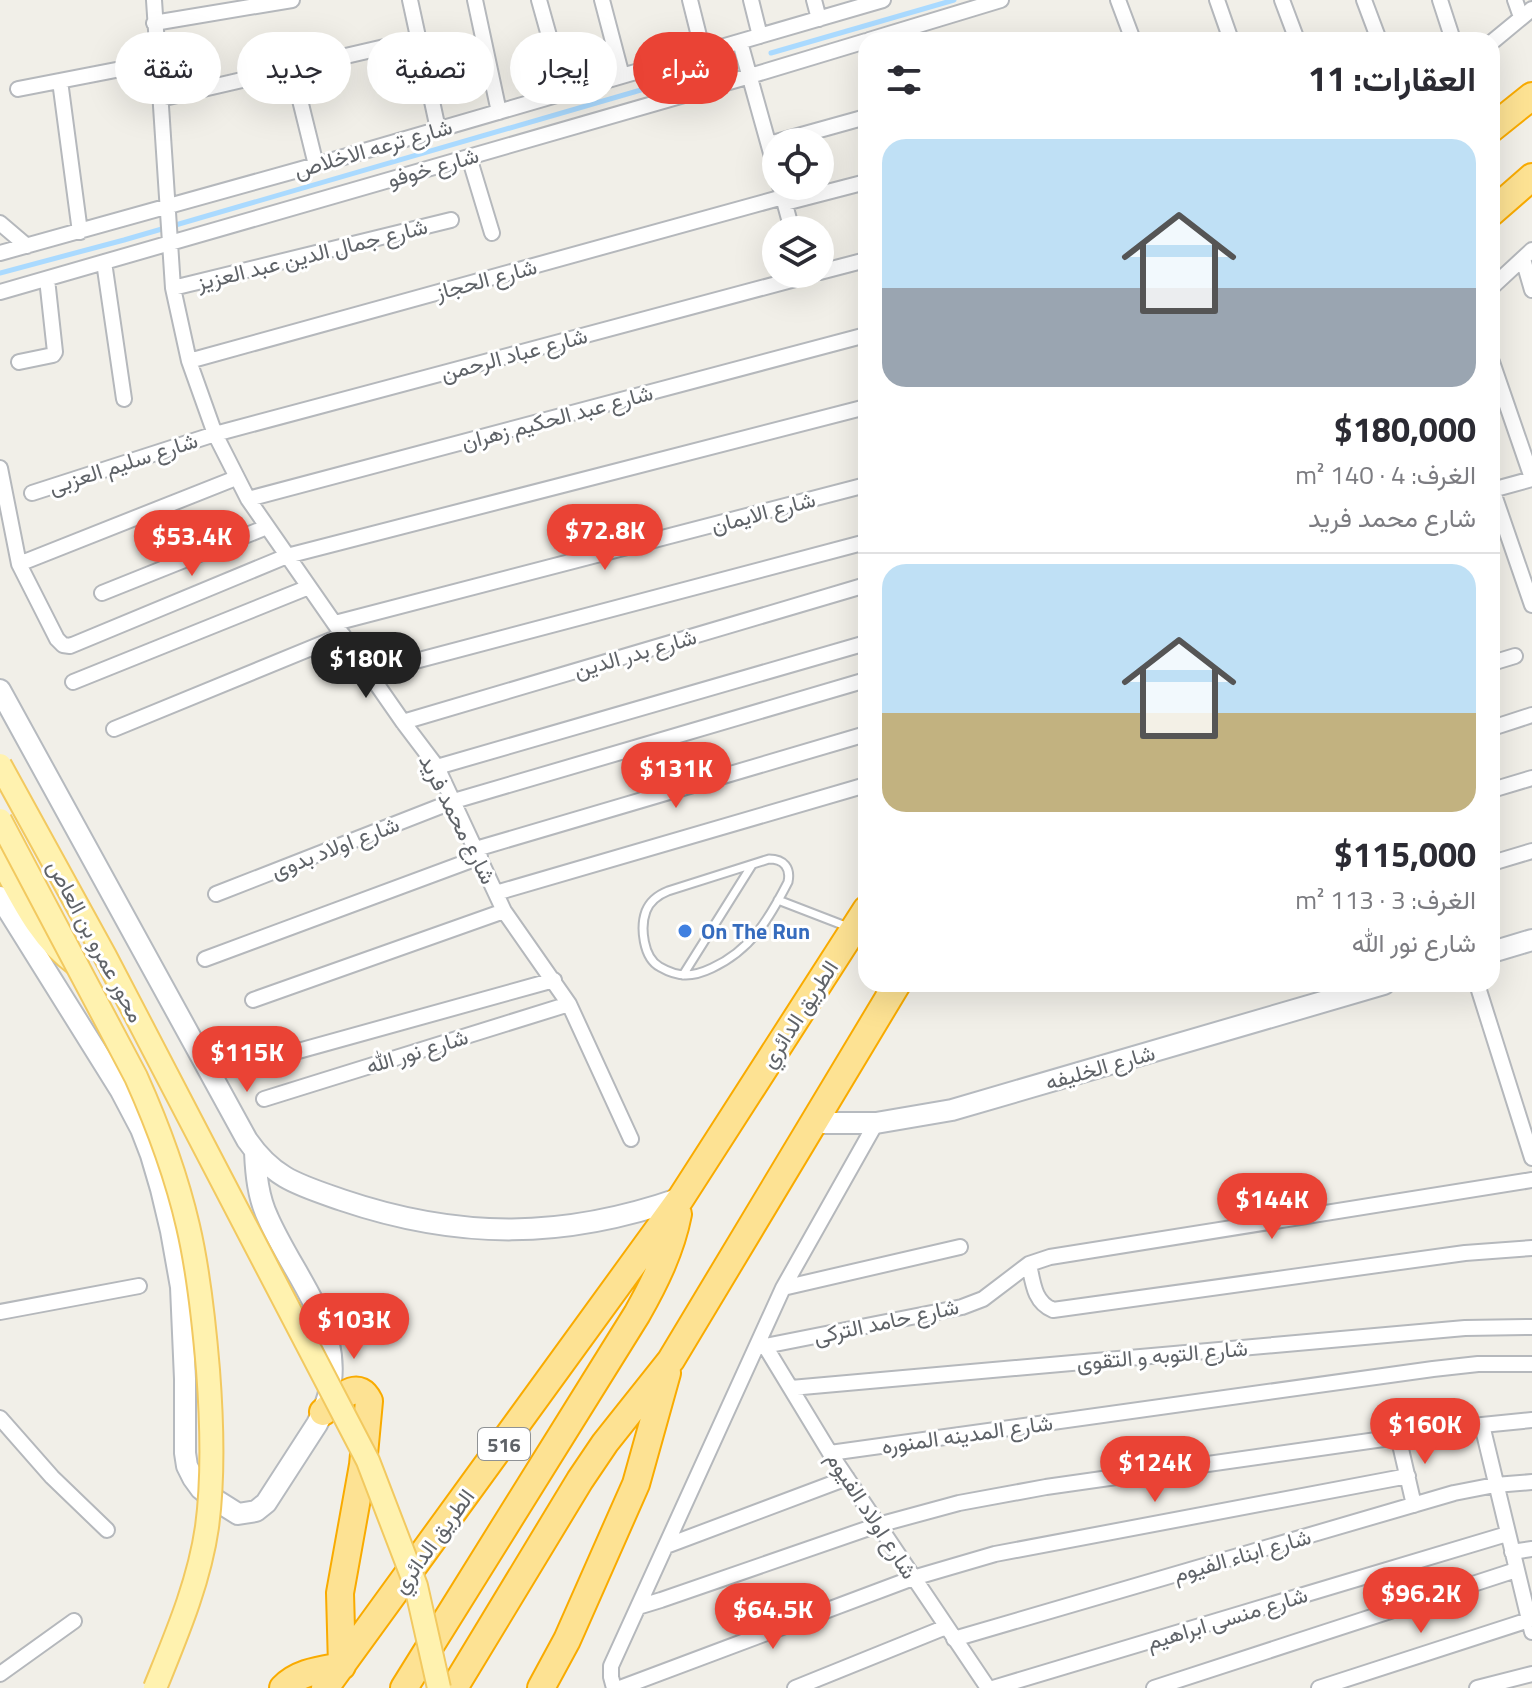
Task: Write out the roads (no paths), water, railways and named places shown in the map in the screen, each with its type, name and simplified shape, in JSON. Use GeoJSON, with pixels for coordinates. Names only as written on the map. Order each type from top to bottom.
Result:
{"type":"FeatureCollection","features":[{"type":"Feature","properties":{"kind":"highway"},"geometry":{"type":"LineString","coordinates":[[1500,122],[1532,96]]}},
{"type":"Feature","properties":{"kind":"highway"},"geometry":{"type":"LineString","coordinates":[[1500,205],[1532,177]]}},
{"type":"Feature","properties":{"kind":"highway","name":"الطريق الدائري"},"geometry":{"type":"LineString","coordinates":[[325,1688],[681,1198],[858,923]]}},
{"type":"Feature","properties":{"kind":"highway"},"geometry":{"type":"LineString","coordinates":[[454,1688],[573,1491],[605,1443],[671,1360],[892,992]]}},
{"type":"Feature","properties":{"kind":"highway","name":"الطريق الدائري"},"geometry":{"type":"LineString","coordinates":[[404,1688],[652,1287],[670,1244],[681,1198]]}},
{"type":"Feature","properties":{"kind":"highway"},"geometry":{"type":"LineString","coordinates":[[541,1688],[567,1640],[636,1484],[671,1360]]}},
{"type":"Feature","properties":{"kind":"highway"},"geometry":{"type":"LineString","coordinates":[[283,1688],[304,1674],[342,1666],[340,1593],[363,1465],[369,1401],[361,1391],[354,1390],[323,1412]]}},
{"type":"Feature","properties":{"kind":"highway"},"geometry":{"type":"LineString","coordinates":[[554,1688],[567,1640]]}},
{"type":"Feature","properties":{"kind":"main road","name":"محور عمرو بن العاص"},"geometry":{"type":"LineString","coordinates":[[0,765],[105,956],[368,1461],[416,1586],[439,1688]]}},
{"type":"Feature","properties":{"kind":"main road","name":"محور عمرو بن العاص"},"geometry":{"type":"LineString","coordinates":[[0,820],[136,1077],[167,1153],[189,1227],[206,1344],[211,1490],[207,1528],[194,1586],[155,1688]]}},
{"type":"Feature","properties":{"kind":"main road"},"geometry":{"type":"LineString","coordinates":[[0,858],[40,929],[53,945],[77,965]]}},
{"type":"Feature","properties":{"kind":"street","name":"شارع محمد فريد"},"geometry":{"type":"LineString","coordinates":[[154,0],[155,32]]}},
{"type":"Feature","properties":{"kind":"street"},"geometry":{"type":"LineString","coordinates":[[154,23],[292,0]]}},
{"type":"Feature","properties":{"kind":"street"},"geometry":{"type":"LineString","coordinates":[[410,0],[417,32]]}},
{"type":"Feature","properties":{"kind":"street"},"geometry":{"type":"LineString","coordinates":[[475,0],[499,112]]}},
{"type":"Feature","properties":{"kind":"street"},"geometry":{"type":"LineString","coordinates":[[539,0],[548,32]]}},
{"type":"Feature","properties":{"kind":"street"},"geometry":{"type":"LineString","coordinates":[[602,0],[622,76]]}},
{"type":"Feature","properties":{"kind":"street"},"geometry":{"type":"LineString","coordinates":[[690,0],[698,32]]}},
{"type":"Feature","properties":{"kind":"street"},"geometry":{"type":"LineString","coordinates":[[751,0],[760,36]]}},
{"type":"Feature","properties":{"kind":"street"},"geometry":{"type":"LineString","coordinates":[[814,0],[819,19]]}},
{"type":"Feature","properties":{"kind":"street","name":"شارع ترعه الاخلاص"},"geometry":{"type":"LineString","coordinates":[[740,42],[883,0]]}},
{"type":"Feature","properties":{"kind":"street","name":"شارع خوفو"},"geometry":{"type":"LineString","coordinates":[[895,32],[1001,0]]}},
{"type":"Feature","properties":{"kind":"street"},"geometry":{"type":"LineString","coordinates":[[1118,0],[1130,32]]}},
{"type":"Feature","properties":{"kind":"street"},"geometry":{"type":"LineString","coordinates":[[1217,0],[1228,32]]}},
{"type":"Feature","properties":{"kind":"street"},"geometry":{"type":"LineString","coordinates":[[1282,0],[1294,32]]}},
{"type":"Feature","properties":{"kind":"street"},"geometry":{"type":"LineString","coordinates":[[1364,0],[1376,32]]}},
{"type":"Feature","properties":{"kind":"street"},"geometry":{"type":"LineString","coordinates":[[1440,0],[1450,32]]}},
{"type":"Feature","properties":{"kind":"street"},"geometry":{"type":"LineString","coordinates":[[1500,35],[1526,13],[1515,0]]}},
{"type":"Feature","properties":{"kind":"street"},"geometry":{"type":"LineString","coordinates":[[740,42],[765,128]]}},
{"type":"Feature","properties":{"kind":"street","name":"شارع خوفو"},"geometry":{"type":"LineString","coordinates":[[0,292],[858,43]]}},
{"type":"Feature","properties":{"kind":"street"},"geometry":{"type":"LineString","coordinates":[[221,85],[367,51]]}},
{"type":"Feature","properties":{"kind":"street"},"geometry":{"type":"LineString","coordinates":[[18,89],[115,70]]}},
{"type":"Feature","properties":{"kind":"street","name":"شارع ترعه الاخلاص"},"geometry":{"type":"LineString","coordinates":[[617,77],[633,73]]}},
{"type":"Feature","properties":{"kind":"street"},"geometry":{"type":"LineString","coordinates":[[60,81],[80,232]]}},
{"type":"Feature","properties":{"kind":"street","name":"شارع محمد فريد"},"geometry":{"type":"LineString","coordinates":[[160,104],[173,288],[189,361],[215,434],[248,499],[437,767],[504,911],[569,1004],[631,1139]]}},
{"type":"Feature","properties":{"kind":"street"},"geometry":{"type":"LineString","coordinates":[[301,104],[316,165]]}},
{"type":"Feature","properties":{"kind":"street"},"geometry":{"type":"LineString","coordinates":[[433,104],[438,129]]}},
{"type":"Feature","properties":{"kind":"street","name":"شارع ترعه الاخلاص"},"geometry":{"type":"LineString","coordinates":[[0,253],[527,104]]}},
{"type":"Feature","properties":{"kind":"street"},"geometry":{"type":"LineString","coordinates":[[826,128],[858,119]]}},
{"type":"Feature","properties":{"kind":"street"},"geometry":{"type":"LineString","coordinates":[[469,157],[492,233]]}},
{"type":"Feature","properties":{"kind":"street","name":"شارع الحجاز"},"geometry":{"type":"LineString","coordinates":[[834,187],[858,183]]}},
{"type":"Feature","properties":{"kind":"street","name":"شارع الحجاز"},"geometry":{"type":"LineString","coordinates":[[189,361],[765,200]]}},
{"type":"Feature","properties":{"kind":"street","name":"شارع جمال الدين عبد العزيز"},"geometry":{"type":"LineString","coordinates":[[173,288],[451,220]]}},
{"type":"Feature","properties":{"kind":"street"},"geometry":{"type":"LineString","coordinates":[[0,223],[27,246]]}},
{"type":"Feature","properties":{"kind":"street"},"geometry":{"type":"LineString","coordinates":[[1500,280],[1527,255]]}},
{"type":"Feature","properties":{"kind":"street"},"geometry":{"type":"LineString","coordinates":[[1527,255],[1532,290]]}},
{"type":"Feature","properties":{"kind":"street"},"geometry":{"type":"LineString","coordinates":[[104,262],[124,399]]}},
{"type":"Feature","properties":{"kind":"street","name":"شارع عباد الرحمن"},"geometry":{"type":"LineString","coordinates":[[834,268],[858,262]]}},
{"type":"Feature","properties":{"kind":"street"},"geometry":{"type":"LineString","coordinates":[[19,362],[53,355],[55,351],[47,279]]}},
{"type":"Feature","properties":{"kind":"street","name":"شارع عباد الرحمن"},"geometry":{"type":"LineString","coordinates":[[215,434],[762,287]]}},
{"type":"Feature","properties":{"kind":"street","name":"شارع عبد الحكيم زهران"},"geometry":{"type":"LineString","coordinates":[[248,499],[858,337]]}},
{"type":"Feature","properties":{"kind":"street"},"geometry":{"type":"LineString","coordinates":[[1500,385],[1532,478],[1500,488]]}},
{"type":"Feature","properties":{"kind":"street"},"geometry":{"type":"LineString","coordinates":[[0,468],[19,564],[57,639],[63,645],[70,646],[287,556],[858,409]]}},
{"type":"Feature","properties":{"kind":"street","name":"شارع سليم العزبى"},"geometry":{"type":"LineString","coordinates":[[32,493],[215,434]]}},
{"type":"Feature","properties":{"kind":"street"},"geometry":{"type":"LineString","coordinates":[[19,564],[236,478]]}},
{"type":"Feature","properties":{"kind":"street","name":"شارع الايمان"},"geometry":{"type":"LineString","coordinates":[[114,729],[339,629],[858,487]]}},
{"type":"Feature","properties":{"kind":"street"},"geometry":{"type":"LineString","coordinates":[[1500,513],[1532,605]]}},
{"type":"Feature","properties":{"kind":"street"},"geometry":{"type":"LineString","coordinates":[[102,593],[267,527]]}},
{"type":"Feature","properties":{"kind":"street"},"geometry":{"type":"LineString","coordinates":[[370,673],[858,544]]}},
{"type":"Feature","properties":{"kind":"street"},"geometry":{"type":"LineString","coordinates":[[73,682],[309,587]]}},
{"type":"Feature","properties":{"kind":"street","name":"شارع بدر الدين"},"geometry":{"type":"LineString","coordinates":[[403,722],[858,587]]}},
{"type":"Feature","properties":{"kind":"street"},"geometry":{"type":"LineString","coordinates":[[437,767],[858,645]]}},
{"type":"Feature","properties":{"kind":"street"},"geometry":{"type":"LineString","coordinates":[[1500,661],[1515,656]]}},
{"type":"Feature","properties":{"kind":"street","name":"شارع اولاد بدوى"},"geometry":{"type":"LineString","coordinates":[[216,894],[454,801],[858,682]]}},
{"type":"Feature","properties":{"kind":"street"},"geometry":{"type":"LineString","coordinates":[[0,690],[231,1112],[255,1152],[275,1171],[299,1185],[381,1213],[484,1230],[551,1228],[617,1218],[681,1198]]}},
{"type":"Feature","properties":{"kind":"street"},"geometry":{"type":"LineString","coordinates":[[1500,725],[1532,715]]}},
{"type":"Feature","properties":{"kind":"street"},"geometry":{"type":"LineString","coordinates":[[205,959],[478,853],[858,736]]}},
{"type":"Feature","properties":{"kind":"street"},"geometry":{"type":"LineString","coordinates":[[1500,788],[1532,778]]}},
{"type":"Feature","properties":{"kind":"street"},"geometry":{"type":"LineString","coordinates":[[496,893],[858,787]]}},
{"type":"Feature","properties":{"kind":"street"},"geometry":{"type":"LineString","coordinates":[[1500,861],[1532,851]]}},
{"type":"Feature","properties":{"kind":"street"},"geometry":{"type":"LineString","coordinates":[[0,897],[121,1091],[141,1129],[161,1189],[181,1287],[187,1466],[201,1489],[238,1514],[251,1513],[266,1503],[323,1412],[331,1386],[332,1359],[322,1320],[267,1217],[260,1196],[255,1152]]}},
{"type":"Feature","properties":{"kind":"street"},"geometry":{"type":"LineString","coordinates":[[253,1000],[504,911]]}},
{"type":"Feature","properties":{"kind":"street"},"geometry":{"type":"LineString","coordinates":[[1500,950],[1532,940]]}},
{"type":"Feature","properties":{"kind":"street"},"geometry":{"type":"LineString","coordinates":[[248,1065],[554,980]]}},
{"type":"Feature","properties":{"kind":"street","name":"شارع الخليفه"},"geometry":{"type":"LineString","coordinates":[[812,1123],[876,1123],[952,1110],[1357,992]]}},
{"type":"Feature","properties":{"kind":"street"},"geometry":{"type":"LineString","coordinates":[[1480,992],[1532,1158]]}},
{"type":"Feature","properties":{"kind":"street","name":"شارع نور الله"},"geometry":{"type":"LineString","coordinates":[[264,1099],[569,1004]]}},
{"type":"Feature","properties":{"kind":"street"},"geometry":{"type":"LineString","coordinates":[[876,1123],[783,1288],[762,1343],[611,1666],[611,1677],[617,1688],[913,1578],[995,1554],[1408,1476]]}},
{"type":"Feature","properties":{"kind":"street"},"geometry":{"type":"LineString","coordinates":[[1532,1180],[1050,1257],[1029,1264],[1038,1299],[1053,1310],[1450,1255],[1532,1248]]}},
{"type":"Feature","properties":{"kind":"street"},"geometry":{"type":"LineString","coordinates":[[783,1288],[960,1247]]}},
{"type":"Feature","properties":{"kind":"street","name":"شارع حامد التركى"},"geometry":{"type":"LineString","coordinates":[[762,1343],[962,1307],[983,1299],[1029,1264]]}},
{"type":"Feature","properties":{"kind":"street"},"geometry":{"type":"LineString","coordinates":[[0,1312],[139,1286]]}},
{"type":"Feature","properties":{"kind":"street","name":"شارع التوبه و التقوى"},"geometry":{"type":"LineString","coordinates":[[791,1388],[1465,1328],[1532,1327]]}},
{"type":"Feature","properties":{"kind":"street","name":"شارع اولاد الفيوم"},"geometry":{"type":"LineString","coordinates":[[762,1343],[830,1453],[990,1688]]}},
{"type":"Feature","properties":{"kind":"street","name":"شارع المدينه المنوره"},"geometry":{"type":"LineString","coordinates":[[830,1453],[1433,1369],[1478,1364],[1532,1364]]}},
{"type":"Feature","properties":{"kind":"street"},"geometry":{"type":"LineString","coordinates":[[0,1418],[52,1477],[107,1530]]}},
{"type":"Feature","properties":{"kind":"street"},"geometry":{"type":"LineString","coordinates":[[638,1607],[878,1525],[959,1503],[1046,1487],[1398,1436],[1532,1420]]}},
{"type":"Feature","properties":{"kind":"street"},"geometry":{"type":"LineString","coordinates":[[1319,1688],[1531,1623],[1482,1425]]}},
{"type":"Feature","properties":{"kind":"street"},"geometry":{"type":"LineString","coordinates":[[1398,1436],[1414,1505]]}},
{"type":"Feature","properties":{"kind":"street"},"geometry":{"type":"LineString","coordinates":[[666,1546],[847,1478]]}},
{"type":"Feature","properties":{"kind":"street","name":"شارع ابناء الفيوم"},"geometry":{"type":"LineString","coordinates":[[795,1688],[950,1633],[1454,1493],[1532,1482]]}},
{"type":"Feature","properties":{"kind":"street","name":"شارع منسى ابراهيم"},"geometry":{"type":"LineString","coordinates":[[990,1688],[1507,1534]]}},
{"type":"Feature","properties":{"kind":"street"},"geometry":{"type":"LineString","coordinates":[[1512,1552],[1532,1549]]}},
{"type":"Feature","properties":{"kind":"street"},"geometry":{"type":"LineString","coordinates":[[1154,1688],[1516,1570]]}},
{"type":"Feature","properties":{"kind":"street"},"geometry":{"type":"LineString","coordinates":[[0,1674],[74,1621]]}},
{"type":"Feature","properties":{"kind":"street"},"geometry":{"type":"LineString","coordinates":[[1477,1688],[1532,1674]]}},
{"type":"Feature","properties":{"kind":"lane"},"geometry":{"type":"LineString","coordinates":[[777,859],[788,868],[789,875],[778,900],[753,938],[725,962],[700,973],[683,975],[659,967],[648,954],[644,926],[650,904],[668,891],[752,864],[777,859]]}},
{"type":"Feature","properties":{"kind":"lane"},"geometry":{"type":"LineString","coordinates":[[683,975],[752,864]]}},
{"type":"Feature","properties":{"kind":"lane"},"geometry":{"type":"LineString","coordinates":[[778,900],[858,920]]}},
{"type":"Feature","properties":{"kind":"waterway"},"geometry":{"type":"LineString","coordinates":[[771,53],[954,0]]}},
{"type":"Feature","properties":{"kind":"waterway"},"geometry":{"type":"LineString","coordinates":[[0,273],[633,92]]}},
{"type":"Feature","properties":{"kind":"place","name":"On The Run"},"geometry":{"type":"Point","coordinates":[685,931]}}]}
